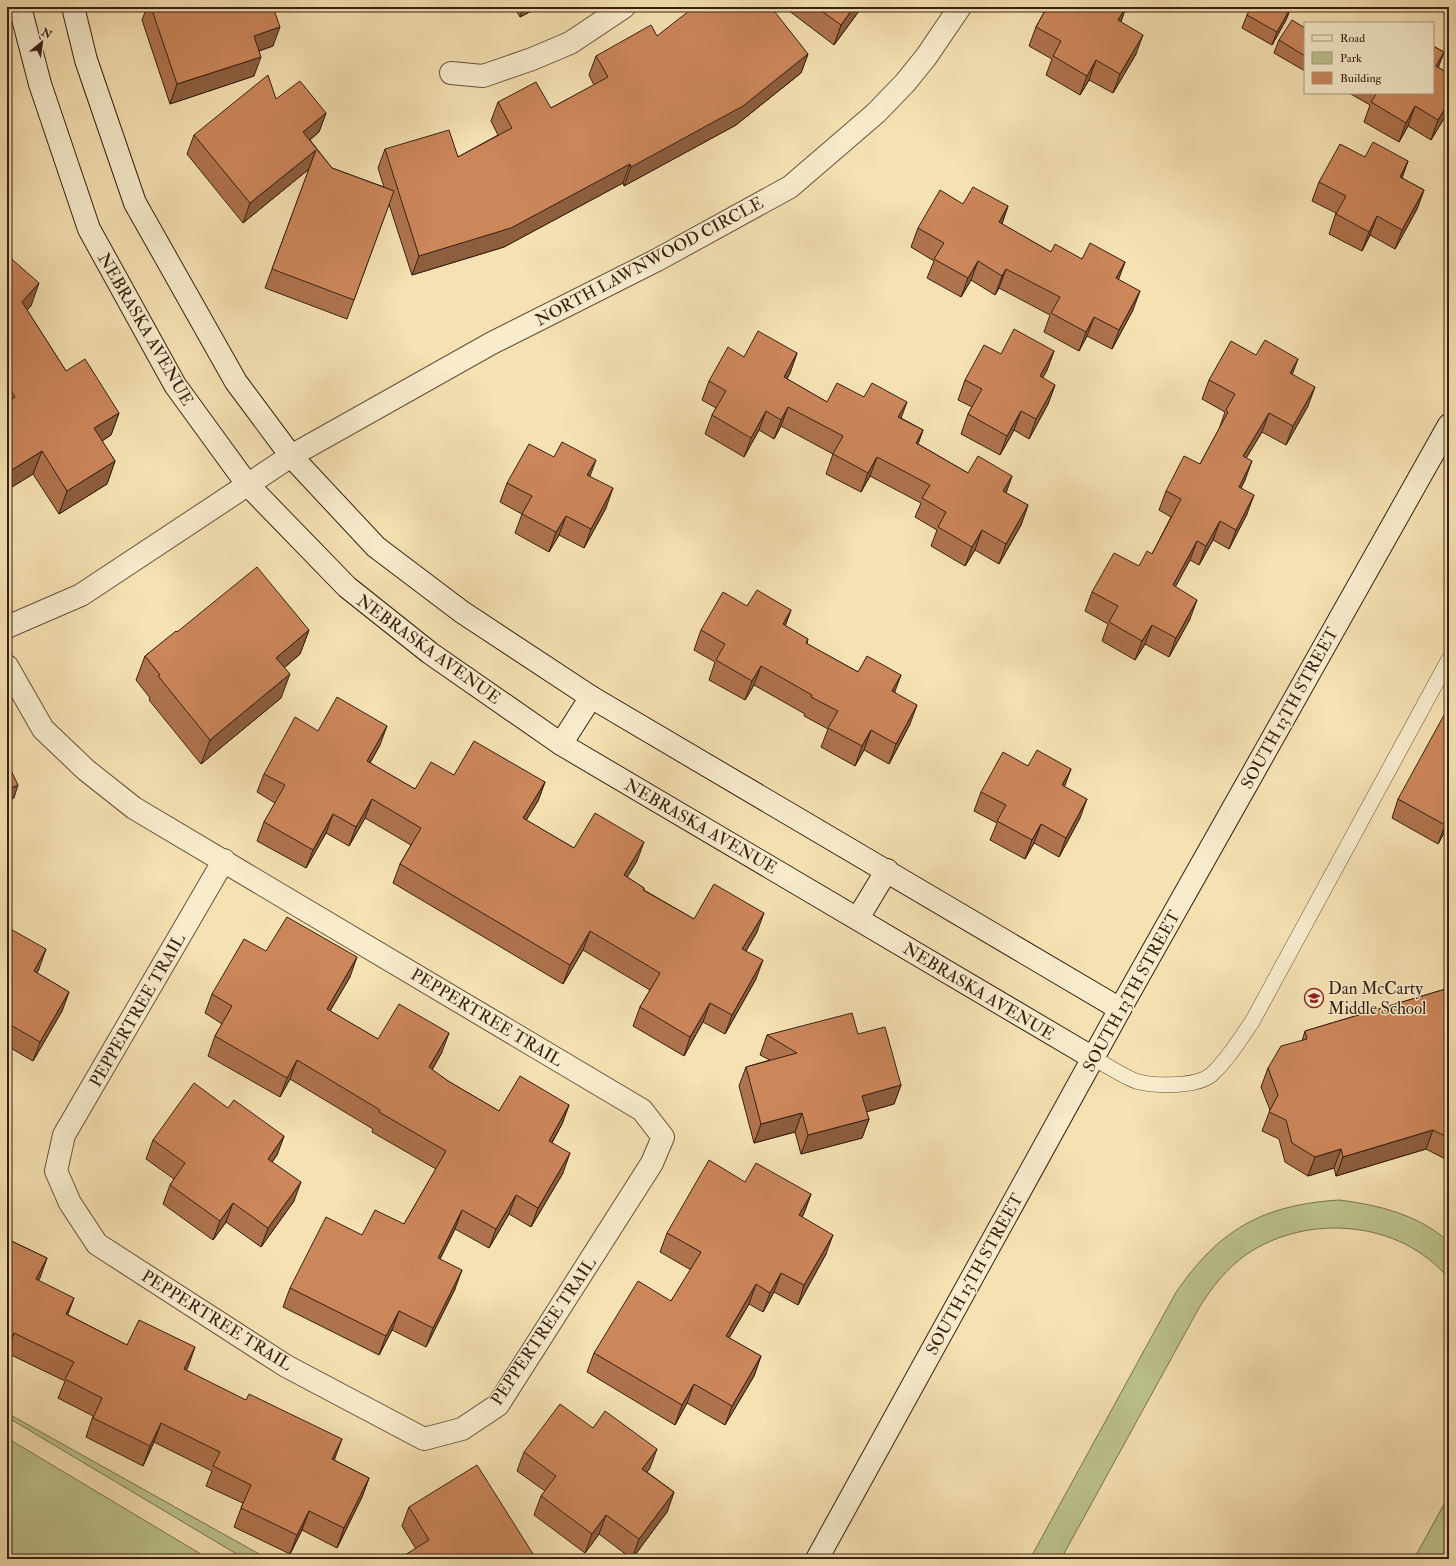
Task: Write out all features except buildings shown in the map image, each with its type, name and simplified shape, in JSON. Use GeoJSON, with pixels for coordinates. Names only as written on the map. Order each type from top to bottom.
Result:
{"type":"FeatureCollection","features":[{"type":"Feature","properties":{"kind":"street","name":"NEBRASKA AVENUE"},"geometry":{"type":"LineString","coordinates":[[20,7],[40,84],[88,229],[175,385],[247,484],[346,587],[430,653],[561,744],[1093,1058]]}},
{"type":"Feature","properties":{"kind":"street"},"geometry":{"type":"LineString","coordinates":[[73,7],[86,60],[135,203],[236,382],[291,456],[376,547],[462,612],[591,697],[1120,1009]]}},
{"type":"Feature","properties":{"kind":"street"},"geometry":{"type":"LineString","coordinates":[[451,73],[483,76],[532,60],[570,43],[624,7]]}},
{"type":"Feature","properties":{"kind":"street","name":"NORTH LAWNWOOD CIRCLE"},"geometry":{"type":"LineString","coordinates":[[7,626],[81,595],[291,456],[492,343],[657,260],[790,186],[876,113],[905,83],[926,57],[960,7]]}},
{"type":"Feature","properties":{"kind":"street","name":"SOUTH 13TH STREET"},"geometry":{"type":"LineString","coordinates":[[816,1559],[1120,1009],[1449,425]]}},
{"type":"Feature","properties":{"kind":"street","name":"PEPPERTREE TRAIL"},"geometry":{"type":"LineString","coordinates":[[7,666],[43,729],[86,770],[134,808],[224,860],[642,1110],[663,1137],[652,1163],[498,1406],[462,1429],[424,1439],[286,1366],[97,1244],[70,1203],[56,1171],[64,1135],[224,860]]}},
{"type":"Feature","properties":{"kind":"street"},"geometry":{"type":"LineString","coordinates":[[561,744],[591,697]]}},
{"type":"Feature","properties":{"kind":"street"},"geometry":{"type":"LineString","coordinates":[[858,918],[886,870]]}},
{"type":"Feature","properties":{"kind":"lane"},"geometry":{"type":"LineString","coordinates":[[1093,1058],[1138,1082],[1170,1086],[1193,1082],[1209,1076],[1224,1062],[1252,1022],[1449,659]]}},
{"type":"Feature","properties":{"kind":"green space"},"geometry":{"type":"Polygon","coordinates":[[[1339,1200],[1383,1208],[1398,1213],[1412,1218],[1437,1233],[1449,1242],[1449,1279],[1429,1259],[1406,1244],[1380,1234],[1353,1229],[1325,1228],[1298,1232],[1271,1241],[1247,1254],[1220,1278],[1199,1308],[1061,1559],[1030,1559],[1175,1294],[1191,1272],[1225,1237],[1244,1225],[1265,1215],[1287,1208],[1339,1200]]]}},
{"type":"Feature","properties":{"kind":"green space"},"geometry":{"type":"Polygon","coordinates":[[[7,1413],[268,1559],[245,1559],[7,1417],[7,1413]]]}},
{"type":"Feature","properties":{"kind":"green space"},"geometry":{"type":"Polygon","coordinates":[[[7,1438],[209,1559],[7,1559],[7,1438]]]}},
{"type":"Feature","properties":{"kind":"green space"},"geometry":{"type":"Polygon","coordinates":[[[1449,1495],[1449,1551],[1445,1559],[1414,1559],[1449,1495]]]}},
{"type":"Feature","properties":{"kind":"place","name":"Dan McCarty Middle School"},"geometry":{"type":"Point","coordinates":[1314,998]}}]}
